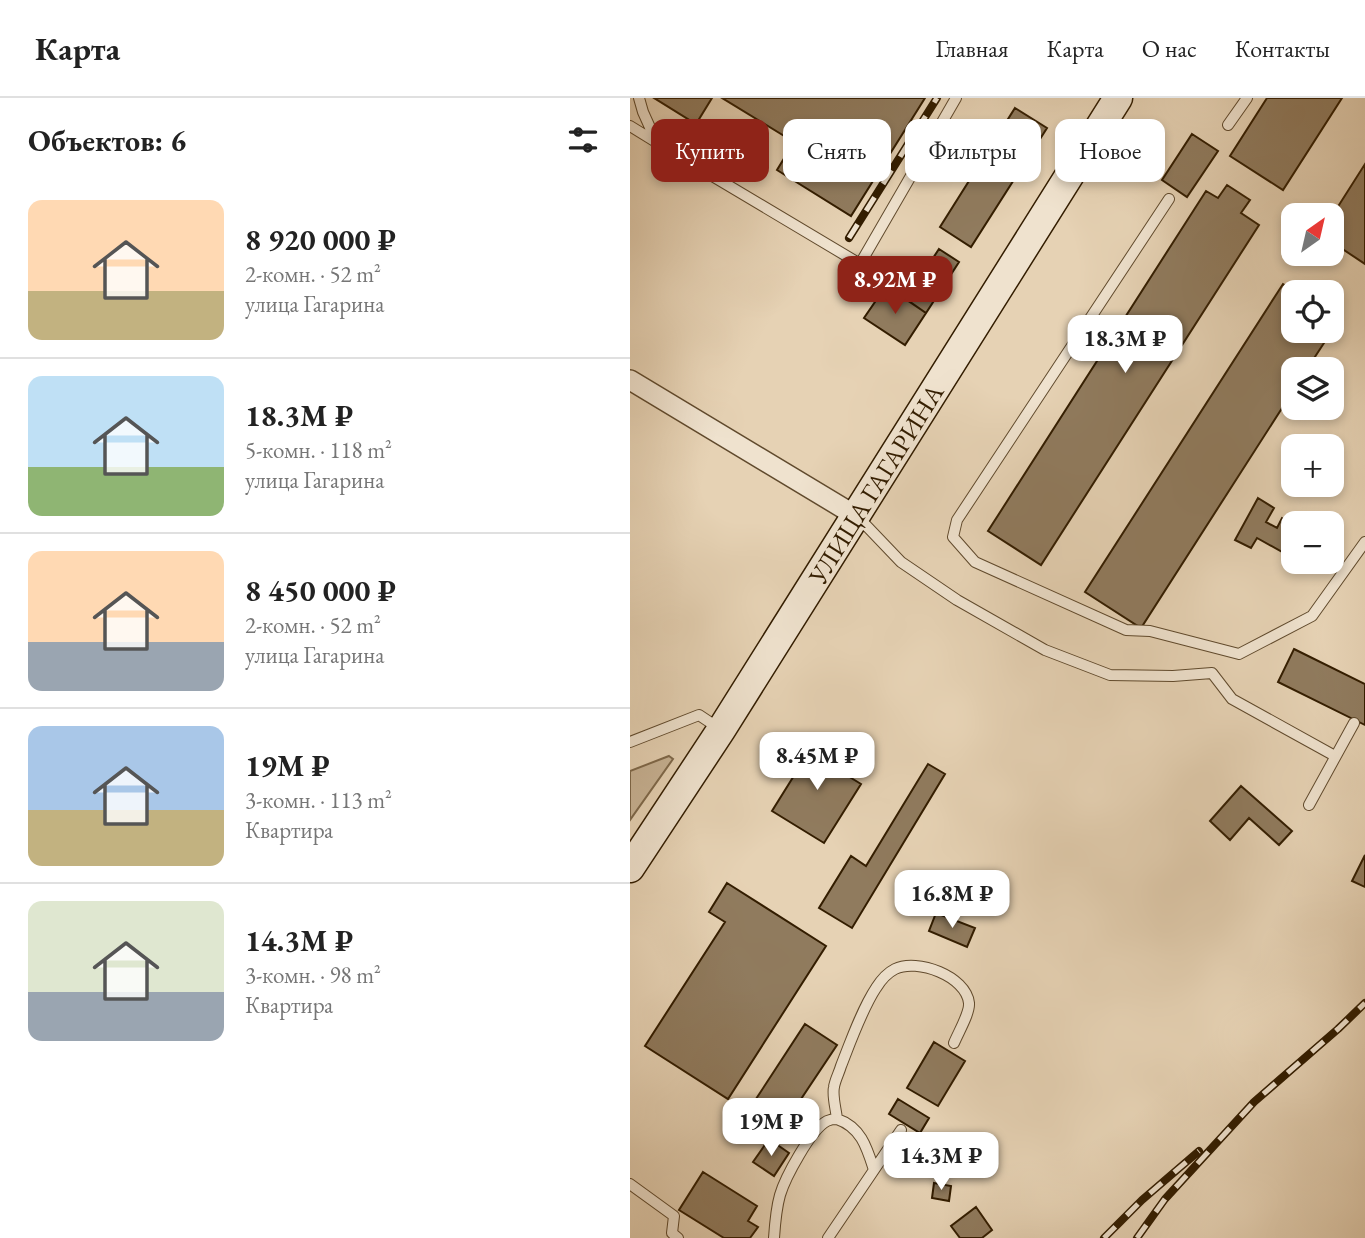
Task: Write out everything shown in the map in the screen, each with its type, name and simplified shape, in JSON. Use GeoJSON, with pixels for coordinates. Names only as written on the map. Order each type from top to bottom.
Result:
{"type":"FeatureCollection","features":[{"type":"Feature","properties":{"kind":"street","name":"УЛИЦА ГАГАРИНА"},"geometry":{"type":"LineString","coordinates":[[630,868],[721,730],[1118,98]]}},
{"type":"Feature","properties":{"kind":"street"},"geometry":{"type":"LineString","coordinates":[[630,380],[856,516]]}},
{"type":"Feature","properties":{"kind":"lane"},"geometry":{"type":"LineString","coordinates":[[639,98],[651,130]]}},
{"type":"Feature","properties":{"kind":"lane"},"geometry":{"type":"LineString","coordinates":[[722,182],[860,264],[956,98]]}},
{"type":"Feature","properties":{"kind":"lane"},"geometry":{"type":"LineString","coordinates":[[1228,125],[1247,98]]}},
{"type":"Feature","properties":{"kind":"lane"},"geometry":{"type":"LineString","coordinates":[[630,126],[651,139]]}},
{"type":"Feature","properties":{"kind":"lane"},"geometry":{"type":"LineString","coordinates":[[1169,199],[957,520],[953,537],[975,562],[1126,630],[1150,631],[1239,654],[1312,616],[1365,542]]}},
{"type":"Feature","properties":{"kind":"lane"},"geometry":{"type":"LineString","coordinates":[[856,516],[901,562],[957,600],[1045,650],[1110,675],[1173,676],[1212,673],[1232,699],[1335,756]]}},
{"type":"Feature","properties":{"kind":"lane"},"geometry":{"type":"LineString","coordinates":[[630,743],[699,715],[721,730]]}},
{"type":"Feature","properties":{"kind":"lane"},"geometry":{"type":"LineString","coordinates":[[1309,805],[1354,723]]}},
{"type":"Feature","properties":{"kind":"lane"},"geometry":{"type":"LineString","coordinates":[[837,1119],[834,1087],[848,1046],[875,989],[893,970],[902,966],[929,969],[960,984],[968,996],[970,1007],[954,1043]]}},
{"type":"Feature","properties":{"kind":"lane"},"geometry":{"type":"LineString","coordinates":[[774,1238],[781,1192],[804,1147],[819,1126],[837,1119],[847,1122],[860,1135],[874,1170]]}},
{"type":"Feature","properties":{"kind":"lane"},"geometry":{"type":"LineString","coordinates":[[828,1238],[901,1130]]}},
{"type":"Feature","properties":{"kind":"lane"},"geometry":{"type":"LineString","coordinates":[[630,1184],[674,1216],[672,1233],[678,1238]]}},
{"type":"Feature","properties":{"kind":"shaded area"},"geometry":{"type":"Polygon","coordinates":[[[669,756],[673,759],[630,820],[630,771],[669,756]]]}},
{"type":"Feature","properties":{"kind":"building"},"geometry":{"type":"Polygon","coordinates":[[[654,98],[712,98],[699,119],[688,119],[654,98]]]}},
{"type":"Feature","properties":{"kind":"building"},"geometry":{"type":"Polygon","coordinates":[[[722,98],[925,98],[912,119],[905,119],[905,130],[891,152],[891,119],[783,119],[783,135],[769,127],[769,119],[756,119],[722,98]]]}},
{"type":"Feature","properties":{"kind":"building"},"geometry":{"type":"Polygon","coordinates":[[[1267,98],[1342,98],[1283,190],[1230,156],[1267,98]]]}},
{"type":"Feature","properties":{"kind":"building"},"geometry":{"type":"Polygon","coordinates":[[[1015,108],[1033,119],[1008,119],[1015,108]]]}},
{"type":"Feature","properties":{"kind":"building"},"geometry":{"type":"Polygon","coordinates":[[[1041,124],[1047,128],[1041,137],[1041,124]]]}},
{"type":"Feature","properties":{"kind":"building"},"geometry":{"type":"Polygon","coordinates":[[[1192,134],[1218,151],[1187,197],[1165,182],[1165,175],[1192,134]]]}},
{"type":"Feature","properties":{"kind":"building"},"geometry":{"type":"Polygon","coordinates":[[[783,160],[783,174],[777,170],[783,160]]]}},
{"type":"Feature","properties":{"kind":"building"},"geometry":{"type":"Polygon","coordinates":[[[1365,164],[1365,264],[1344,250],[1344,203],[1340,203],[1365,164]]]}},
{"type":"Feature","properties":{"kind":"building"},"geometry":{"type":"Polygon","coordinates":[[[796,182],[872,182],[851,216],[796,182]]]}},
{"type":"Feature","properties":{"kind":"building"},"geometry":{"type":"Polygon","coordinates":[[[968,182],[1013,182],[971,247],[940,227],[968,182]]]}},
{"type":"Feature","properties":{"kind":"building"},"geometry":{"type":"Polygon","coordinates":[[[1227,185],[1250,200],[1241,213],[1259,225],[1041,565],[988,531],[1206,191],[1218,198],[1227,185]]]}},
{"type":"Feature","properties":{"kind":"building"},"geometry":{"type":"Polygon","coordinates":[[[939,249],[959,262],[926,313],[906,299],[939,249]]]}},
{"type":"Feature","properties":{"kind":"building"},"geometry":{"type":"Polygon","coordinates":[[[886,286],[926,313],[905,345],[864,318],[886,286]]]}},
{"type":"Feature","properties":{"kind":"building"},"geometry":{"type":"Polygon","coordinates":[[[1281,287],[1281,343],[1324,343],[1315,357],[1281,357],[1281,410],[1141,628],[1085,592],[1281,287]]]}},
{"type":"Feature","properties":{"kind":"building"},"geometry":{"type":"Polygon","coordinates":[[[1258,498],[1274,508],[1266,522],[1277,528],[1281,520],[1281,551],[1257,538],[1251,548],[1235,540],[1258,498]]]}},
{"type":"Feature","properties":{"kind":"building"},"geometry":{"type":"Polygon","coordinates":[[[1294,649],[1365,684],[1365,725],[1278,682],[1294,649]]]}},
{"type":"Feature","properties":{"kind":"building"},"geometry":{"type":"Polygon","coordinates":[[[820,734],[841,747],[830,765],[861,784],[824,843],[772,811],[820,734]]]}},
{"type":"Feature","properties":{"kind":"building"},"geometry":{"type":"Polygon","coordinates":[[[928,764],[945,774],[852,928],[819,908],[851,856],[866,866],[928,764]]]}},
{"type":"Feature","properties":{"kind":"building"},"geometry":{"type":"Polygon","coordinates":[[[1241,786],[1292,831],[1279,845],[1249,818],[1230,840],[1210,821],[1241,786]]]}},
{"type":"Feature","properties":{"kind":"building"},"geometry":{"type":"Polygon","coordinates":[[[1365,855],[1365,887],[1352,881],[1365,855]]]}},
{"type":"Feature","properties":{"kind":"building"},"geometry":{"type":"Polygon","coordinates":[[[727,883],[826,946],[728,1099],[645,1046],[725,922],[709,912],[727,883]]]}},
{"type":"Feature","properties":{"kind":"building"},"geometry":{"type":"Polygon","coordinates":[[[936,913],[975,928],[967,947],[929,931],[936,913]]]}},
{"type":"Feature","properties":{"kind":"building"},"geometry":{"type":"Polygon","coordinates":[[[805,1024],[837,1045],[785,1123],[754,1102],[805,1024]]]}},
{"type":"Feature","properties":{"kind":"building"},"geometry":{"type":"Polygon","coordinates":[[[934,1042],[965,1061],[938,1106],[907,1088],[934,1042]]]}},
{"type":"Feature","properties":{"kind":"building"},"geometry":{"type":"Polygon","coordinates":[[[898,1099],[929,1118],[920,1133],[889,1114],[898,1099]]]}},
{"type":"Feature","properties":{"kind":"building"},"geometry":{"type":"Polygon","coordinates":[[[769,1139],[789,1153],[774,1176],[753,1162],[769,1139]]]}},
{"type":"Feature","properties":{"kind":"building"},"geometry":{"type":"Polygon","coordinates":[[[703,1172],[757,1206],[748,1221],[758,1227],[750,1238],[724,1238],[679,1210],[703,1172]]]}},
{"type":"Feature","properties":{"kind":"building"},"geometry":{"type":"Polygon","coordinates":[[[934,1183],[951,1186],[949,1201],[932,1198],[934,1183]]]}},
{"type":"Feature","properties":{"kind":"building"},"geometry":{"type":"Polygon","coordinates":[[[976,1207],[992,1230],[982,1238],[960,1238],[951,1226],[976,1207]]]}},
{"type":"Feature","properties":{"kind":"railway"},"geometry":{"type":"LineString","coordinates":[[849,238],[937,98]]}},
{"type":"Feature","properties":{"kind":"railway"},"geometry":{"type":"LineString","coordinates":[[1137,1238],[1165,1199],[1254,1102],[1365,1003]]}},
{"type":"Feature","properties":{"kind":"railway"},"geometry":{"type":"LineString","coordinates":[[1104,1238],[1142,1200],[1199,1151]]}}]}
